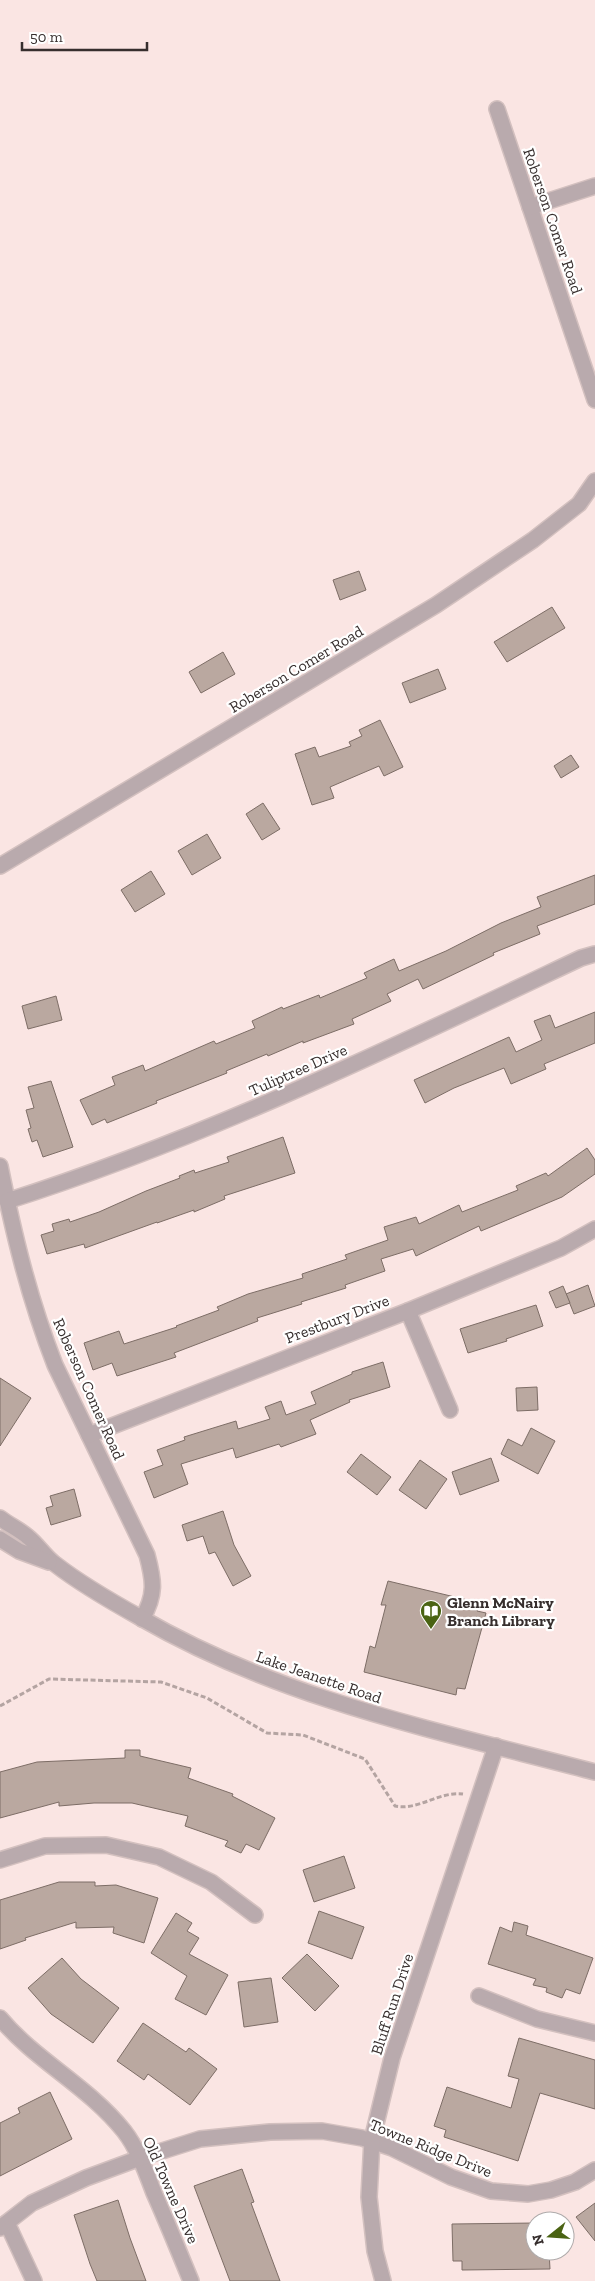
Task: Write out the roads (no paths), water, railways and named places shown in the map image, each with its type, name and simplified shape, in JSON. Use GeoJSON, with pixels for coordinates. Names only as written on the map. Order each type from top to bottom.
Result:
{"type":"FeatureCollection","features":[{"type":"Feature","properties":{"kind":"street","name":"Roberson Comer Road"},"geometry":{"type":"LineString","coordinates":[[497,109],[595,400]]}},
{"type":"Feature","properties":{"kind":"street"},"geometry":{"type":"LineString","coordinates":[[530,207],[595,186]]}},
{"type":"Feature","properties":{"kind":"street","name":"Roberson Comer Road"},"geometry":{"type":"LineString","coordinates":[[0,866],[436,605],[485,573],[579,504],[595,482]]}},
{"type":"Feature","properties":{"kind":"street","name":"Tuliptree Drive"},"geometry":{"type":"LineString","coordinates":[[7,1201],[64,1183],[263,1105],[397,1045],[581,958],[595,954]]}},
{"type":"Feature","properties":{"kind":"street","name":"Roberson Comer Road"},"geometry":{"type":"LineString","coordinates":[[0,1166],[25,1281],[43,1336],[55,1365],[147,1555],[153,1586],[151,1604],[142,1619]]}},
{"type":"Feature","properties":{"kind":"street","name":"Prestbury Drive"},"geometry":{"type":"LineString","coordinates":[[89,1435],[408,1311],[561,1248],[595,1229]]}},
{"type":"Feature","properties":{"kind":"street"},"geometry":{"type":"LineString","coordinates":[[408,1311],[450,1410]]}},
{"type":"Feature","properties":{"kind":"street","name":"Lake Jeanette Road"},"geometry":{"type":"LineString","coordinates":[[0,1518],[28,1537],[53,1564]]}},
{"type":"Feature","properties":{"kind":"street","name":"Lake Jeanette Road"},"geometry":{"type":"LineString","coordinates":[[0,1539],[19,1551],[53,1564],[142,1619],[202,1651],[279,1684],[380,1716],[595,1772]]}},
{"type":"Feature","properties":{"kind":"street","name":"Bluff Run Drive"},"geometry":{"type":"LineString","coordinates":[[383,2281],[375,2251],[369,2197],[372,2140],[392,2058],[496,1746]]}},
{"type":"Feature","properties":{"kind":"street"},"geometry":{"type":"LineString","coordinates":[[0,1860],[45,1846],[106,1845],[159,1857],[210,1882],[255,1915]]}},
{"type":"Feature","properties":{"kind":"street"},"geometry":{"type":"LineString","coordinates":[[479,1996],[537,2019],[595,2032]]}},
{"type":"Feature","properties":{"kind":"street","name":"Old Towne Drive"},"geometry":{"type":"LineString","coordinates":[[0,2018],[14,2035],[76,2082],[102,2106],[125,2132],[140,2158],[191,2281]]}},
{"type":"Feature","properties":{"kind":"street","name":"Towne Ridge Drive"},"geometry":{"type":"LineString","coordinates":[[3,2225],[32,2203],[86,2178],[140,2158],[200,2139],[270,2132],[322,2131],[372,2140],[451,2177],[491,2191],[528,2194],[551,2190],[574,2182],[595,2170]]}},
{"type":"Feature","properties":{"kind":"street"},"geometry":{"type":"LineString","coordinates":[[3,2225],[34,2281]]}},
{"type":"Feature","properties":{"kind":"place","name":"Glenn McNairy Branch Library"},"geometry":{"type":"Point","coordinates":[431,1630]}}]}
